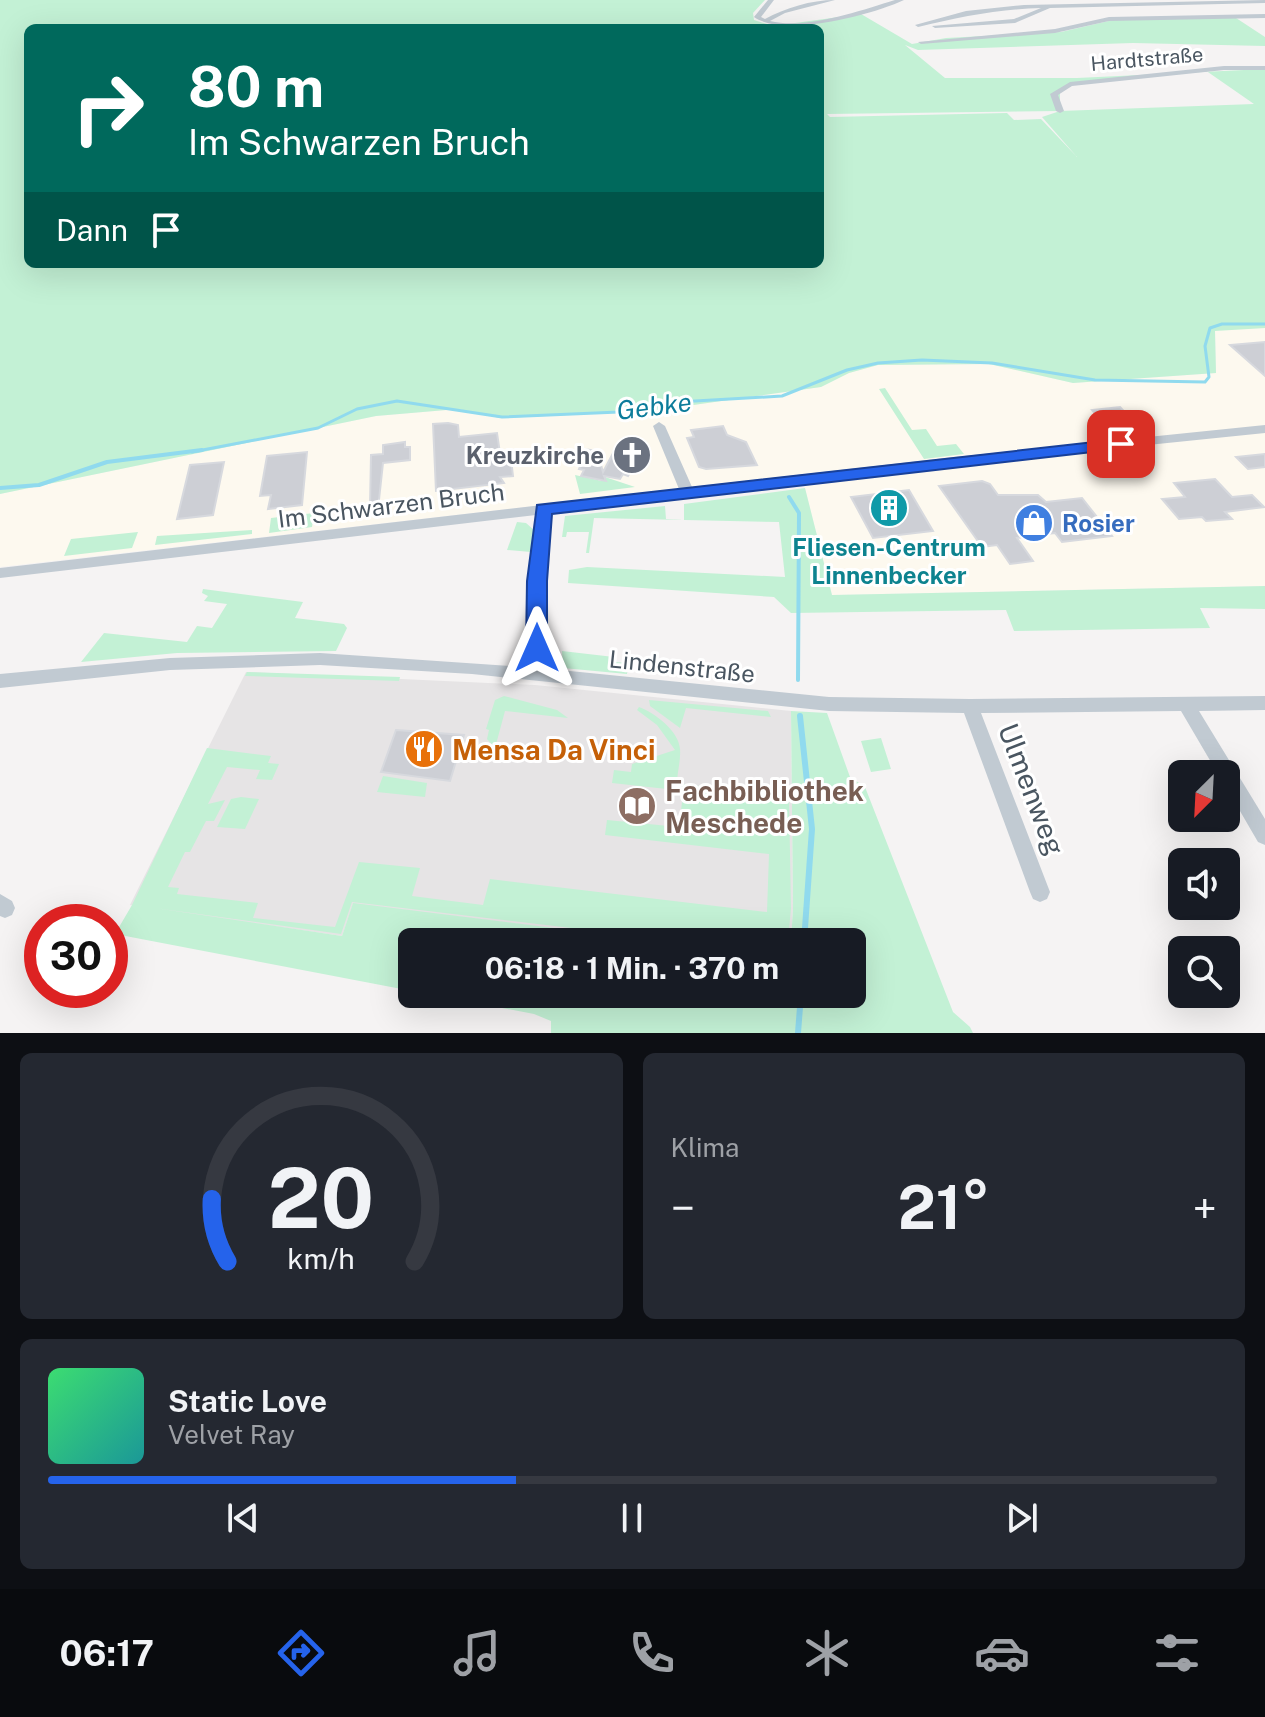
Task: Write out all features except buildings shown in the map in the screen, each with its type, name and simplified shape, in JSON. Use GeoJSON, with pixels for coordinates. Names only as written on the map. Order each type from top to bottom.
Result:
{"type":"FeatureCollection","features":[{"type":"Feature","properties":{"kind":"street"},"geometry":{"type":"LineString","coordinates":[[764,21],[758,13],[771,0]]}},
{"type":"Feature","properties":{"kind":"street"},"geometry":{"type":"LineString","coordinates":[[764,21],[783,12],[832,0]]}},
{"type":"Feature","properties":{"kind":"street"},"geometry":{"type":"LineString","coordinates":[[862,11],[901,0]]}},
{"type":"Feature","properties":{"kind":"street"},"geometry":{"type":"LineString","coordinates":[[764,21],[810,22],[910,0]]}},
{"type":"Feature","properties":{"kind":"street"},"geometry":{"type":"LineString","coordinates":[[1051,6],[1015,21],[919,24],[966,13],[1051,6],[1265,1]]}},
{"type":"Feature","properties":{"kind":"street"},"geometry":{"type":"LineString","coordinates":[[921,42],[953,37],[1057,31],[1109,19],[1265,16]]}},
{"type":"Feature","properties":{"kind":"street","name":"Hardtstraße"},"geometry":{"type":"LineString","coordinates":[[1060,111],[1054,94],[1070,84],[1224,68],[1265,68]]}},
{"type":"Feature","properties":{"kind":"street"},"geometry":{"type":"LineString","coordinates":[[659,426],[688,493]]}},
{"type":"Feature","properties":{"kind":"street","name":"Im Schwarzen Bruch"},"geometry":{"type":"LineString","coordinates":[[0,573],[544,509],[1265,430]]}},
{"type":"Feature","properties":{"kind":"street"},"geometry":{"type":"LineString","coordinates":[[530,675],[537,648],[537,581],[544,509]]}},
{"type":"Feature","properties":{"kind":"street","name":"Lindenstraße"},"geometry":{"type":"LineString","coordinates":[[0,681],[164,664],[266,660],[414,663],[808,703],[970,706],[1265,703]]}},
{"type":"Feature","properties":{"kind":"street"},"geometry":{"type":"LineString","coordinates":[[1186,704],[1265,836]]}},
{"type":"Feature","properties":{"kind":"street","name":"Ulmenweg"},"geometry":{"type":"LineString","coordinates":[[970,706],[1040,892]]}},
{"type":"Feature","properties":{"kind":"shaded area"},"geometry":{"type":"Polygon","coordinates":[[[1265,328],[1265,586],[832,595],[805,488],[798,476],[0,567],[0,494],[376,416],[458,409],[500,418],[651,411],[821,387],[849,373],[878,365],[989,364],[1073,383],[1216,373],[1215,330],[1265,328]]]}},
{"type":"Feature","properties":{"kind":"shaded area"},"geometry":{"type":"Polygon","coordinates":[[[246,672],[535,685],[791,711],[792,928],[552,928],[353,904],[342,936],[130,905],[246,672]]]}},
{"type":"Feature","properties":{"kind":"green space"},"geometry":{"type":"Polygon","coordinates":[[[0,0],[765,0],[753,13],[754,20],[767,24],[24,24],[24,268],[824,268],[824,24],[788,24],[861,14],[912,44],[946,38],[1061,32],[1113,20],[1233,16],[1265,37],[1265,46],[1133,43],[918,50],[905,45],[945,78],[1077,78],[1177,73],[1073,85],[1060,92],[1060,111],[1254,104],[1208,72],[1265,69],[1265,328],[1215,331],[1216,373],[1073,383],[989,364],[878,365],[849,373],[821,387],[651,411],[500,418],[458,409],[376,416],[0,494],[0,0]],[[1060,111],[827,114],[830,117],[1007,113],[1014,120],[1041,119],[1077,157],[1042,117],[1060,111]]]}},
{"type":"Feature","properties":{"kind":"green space"},"geometry":{"type":"Polygon","coordinates":[[[885,388],[912,430],[926,429],[937,446],[956,444],[964,454],[924,459],[879,389],[885,388]]]}},
{"type":"Feature","properties":{"kind":"green space"},"geometry":{"type":"Polygon","coordinates":[[[575,475],[602,481],[605,477],[635,487],[580,494],[575,475]]]}},
{"type":"Feature","properties":{"kind":"green space"},"geometry":{"type":"Polygon","coordinates":[[[805,488],[832,595],[1265,586],[1265,609],[1200,608],[1210,628],[1014,631],[1006,610],[791,613],[774,597],[568,583],[569,570],[587,567],[785,577],[779,522],[684,520],[684,504],[805,488]]]}},
{"type":"Feature","properties":{"kind":"green space"},"geometry":{"type":"Polygon","coordinates":[[[665,506],[666,519],[682,520],[594,518],[589,553],[586,553],[589,532],[567,532],[566,537],[562,537],[565,516],[665,506]]]}},
{"type":"Feature","properties":{"kind":"green space"},"geometry":{"type":"Polygon","coordinates":[[[314,513],[312,527],[269,533],[271,518],[314,513]]]}},
{"type":"Feature","properties":{"kind":"green space"},"geometry":{"type":"Polygon","coordinates":[[[517,522],[526,523],[534,530],[531,552],[507,550],[517,522]]]}},
{"type":"Feature","properties":{"kind":"green space"},"geometry":{"type":"Polygon","coordinates":[[[252,530],[252,534],[155,545],[157,536],[252,530]]]}},
{"type":"Feature","properties":{"kind":"green space"},"geometry":{"type":"Polygon","coordinates":[[[138,532],[132,548],[64,556],[71,539],[138,532]]]}},
{"type":"Feature","properties":{"kind":"green space"},"geometry":{"type":"Polygon","coordinates":[[[203,589],[303,602],[295,618],[344,624],[347,628],[336,651],[177,653],[81,662],[104,633],[187,642],[197,626],[212,628],[227,604],[204,601],[208,596],[202,593],[203,589]]]}},
{"type":"Feature","properties":{"kind":"green space"},"geometry":{"type":"Polygon","coordinates":[[[562,651],[614,657],[614,662],[628,663],[627,674],[563,668],[562,651]]]}},
{"type":"Feature","properties":{"kind":"green space"},"geometry":{"type":"Polygon","coordinates":[[[247,672],[400,677],[399,681],[245,676],[247,672]]]}},
{"type":"Feature","properties":{"kind":"green space"},"geometry":{"type":"Polygon","coordinates":[[[504,696],[557,710],[568,718],[505,711],[495,748],[487,739],[489,730],[486,729],[495,700],[504,696]]]}},
{"type":"Feature","properties":{"kind":"green space"},"geometry":{"type":"Polygon","coordinates":[[[649,700],[768,711],[771,717],[686,708],[680,728],[650,706],[649,700]]]}},
{"type":"Feature","properties":{"kind":"green space"},"geometry":{"type":"Polygon","coordinates":[[[639,707],[659,718],[679,742],[677,783],[789,798],[789,928],[571,928],[352,902],[341,934],[155,908],[342,936],[353,903],[555,928],[398,928],[398,988],[128,936],[128,912],[207,748],[271,756],[268,763],[279,764],[272,780],[256,779],[260,770],[227,767],[208,804],[225,800],[214,821],[206,821],[190,852],[185,852],[168,887],[179,888],[177,894],[258,903],[253,918],[335,927],[359,862],[420,868],[412,896],[483,905],[490,879],[767,912],[769,854],[605,835],[607,820],[679,827],[683,794],[676,793],[676,790],[612,783],[614,770],[631,772],[632,764],[675,750],[657,725],[637,710],[639,707]]]}},
{"type":"Feature","properties":{"kind":"green space"},"geometry":{"type":"Polygon","coordinates":[[[791,711],[827,713],[850,777],[865,787],[953,1012],[973,1033],[551,1033],[551,1021],[502,1008],[866,1008],[866,928],[792,928],[791,711]]]}},
{"type":"Feature","properties":{"kind":"green space"},"geometry":{"type":"Polygon","coordinates":[[[881,738],[891,769],[871,772],[861,741],[881,738]]]}},
{"type":"Feature","properties":{"kind":"green space"},"geometry":{"type":"Polygon","coordinates":[[[383,776],[427,783],[425,797],[377,792],[383,776]]]}},
{"type":"Feature","properties":{"kind":"green space"},"geometry":{"type":"Polygon","coordinates":[[[231,799],[259,799],[245,829],[217,827],[231,799]]]}},
{"type":"Feature","properties":{"kind":"waterway","name":"Gebke"},"geometry":{"type":"LineString","coordinates":[[192,452],[318,428],[357,409],[397,401],[502,417],[619,412],[678,402],[782,396],[847,370],[878,363],[922,360],[992,363],[1095,380],[1205,382],[1209,377],[1205,346],[1210,328],[1222,324],[1265,324]]}},
{"type":"Feature","properties":{"kind":"waterway","name":"Gebke"},"geometry":{"type":"LineString","coordinates":[[0,488],[39,485],[107,462],[202,450]]}},
{"type":"Feature","properties":{"kind":"waterway"},"geometry":{"type":"LineString","coordinates":[[789,497],[799,513],[798,680]]}},
{"type":"Feature","properties":{"kind":"waterway"},"geometry":{"type":"LineString","coordinates":[[800,716],[812,829],[805,928]]}},
{"type":"Feature","properties":{"kind":"waterway"},"geometry":{"type":"LineString","coordinates":[[798,1033],[800,1008]]}},
{"type":"Feature","properties":{"kind":"place","name":"Kreuzkirche"},"geometry":{"type":"Point","coordinates":[632,455]}},
{"type":"Feature","properties":{"kind":"place","name":"Fliesen-Centrum Linnenbecker"},"geometry":{"type":"Point","coordinates":[889,508]}},
{"type":"Feature","properties":{"kind":"place","name":"Rosier"},"geometry":{"type":"Point","coordinates":[1034,523]}},
{"type":"Feature","properties":{"kind":"place","name":"Mensa Da Vinci"},"geometry":{"type":"Point","coordinates":[424,749]}},
{"type":"Feature","properties":{"kind":"place","name":"Fachbibliothek Meschede"},"geometry":{"type":"Point","coordinates":[637,806]}},
{"type":"Feature","properties":{"kind":"route"},"geometry":{"type":"LineString","coordinates":[[537,648],[539,541],[544,509],[1121,444]]}}]}
